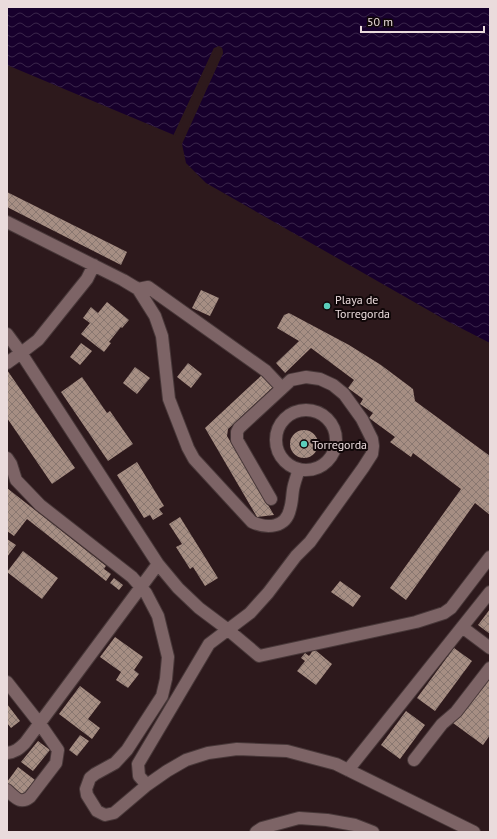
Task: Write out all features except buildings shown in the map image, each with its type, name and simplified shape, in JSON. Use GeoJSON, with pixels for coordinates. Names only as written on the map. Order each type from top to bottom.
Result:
{"type":"FeatureCollection","features":[{"type":"Feature","properties":{"kind":"street"},"geometry":{"type":"LineString","coordinates":[[7,222],[94,265],[138,289],[154,316],[162,336],[169,399],[188,448],[194,459],[252,522],[267,527],[279,524],[286,519],[289,514],[293,488],[299,469]]}},
{"type":"Feature","properties":{"kind":"street"},"geometry":{"type":"LineString","coordinates":[[7,363],[38,340],[87,279],[94,265]]}},
{"type":"Feature","properties":{"kind":"street"},"geometry":{"type":"LineString","coordinates":[[138,289],[148,287],[266,371],[282,388]]}},
{"type":"Feature","properties":{"kind":"street"},"geometry":{"type":"LineString","coordinates":[[7,334],[21,352],[158,564],[178,588],[199,608],[259,656],[427,619],[444,613],[451,608],[490,557]]}},
{"type":"Feature","properties":{"kind":"street"},"geometry":{"type":"LineString","coordinates":[[147,785],[139,776],[138,770],[141,759],[209,644],[250,613],[296,556],[310,542],[372,454],[372,440],[362,419],[344,394],[333,385],[320,379],[306,377],[291,380],[242,425],[237,432],[237,440],[271,499]]}},
{"type":"Feature","properties":{"kind":"street"},"geometry":{"type":"LineString","coordinates":[[312,411],[327,419],[332,426],[335,434],[333,451],[323,464],[316,468],[307,470],[299,469],[284,461],[276,446],[276,438],[282,422],[288,416],[295,412],[312,411]]}},
{"type":"Feature","properties":{"kind":"street"},"geometry":{"type":"LineString","coordinates":[[8,464],[16,480],[40,505],[132,577],[146,593],[158,616],[168,657],[166,679],[162,696],[127,750],[115,763],[90,778],[86,789],[90,801],[97,811],[105,815],[110,815],[118,811],[147,785],[167,771],[186,760],[208,753],[238,749],[287,751],[336,764],[474,832]]}},
{"type":"Feature","properties":{"kind":"street"},"geometry":{"type":"LineString","coordinates":[[8,754],[20,749],[40,724],[158,564]]}},
{"type":"Feature","properties":{"kind":"street"},"geometry":{"type":"LineString","coordinates":[[348,770],[490,592]]}},
{"type":"Feature","properties":{"kind":"street"},"geometry":{"type":"LineString","coordinates":[[462,627],[490,648]]}},
{"type":"Feature","properties":{"kind":"street"},"geometry":{"type":"LineString","coordinates":[[414,760],[442,724],[456,712],[490,668]]}},
{"type":"Feature","properties":{"kind":"street"},"geometry":{"type":"LineString","coordinates":[[7,682],[58,750],[56,763],[28,799],[21,801],[17,800],[7,790]]}},
{"type":"Feature","properties":{"kind":"street"},"geometry":{"type":"LineString","coordinates":[[256,832],[262,828],[299,818],[328,820],[356,825],[374,832]]}},
{"type":"Feature","properties":{"kind":"water"},"geometry":{"type":"Polygon","coordinates":[[[7,7],[490,7],[490,343],[449,322],[206,183],[186,163],[182,144],[223,53],[222,48],[214,48],[174,135],[7,65],[7,7]]]}},
{"type":"Feature","properties":{"kind":"pier"},"geometry":{"type":"Polygon","coordinates":[[[219,46],[222,48],[223,53],[180,147],[180,143],[221,52],[220,49],[216,49],[175,136],[173,136],[214,48],[219,46]]]}},
{"type":"Feature","properties":{"kind":"place","name":"Playa de Torregorda"},"geometry":{"type":"Point","coordinates":[327,306]}},
{"type":"Feature","properties":{"kind":"place","name":"Torregorda"},"geometry":{"type":"Point","coordinates":[304,444]}}]}
